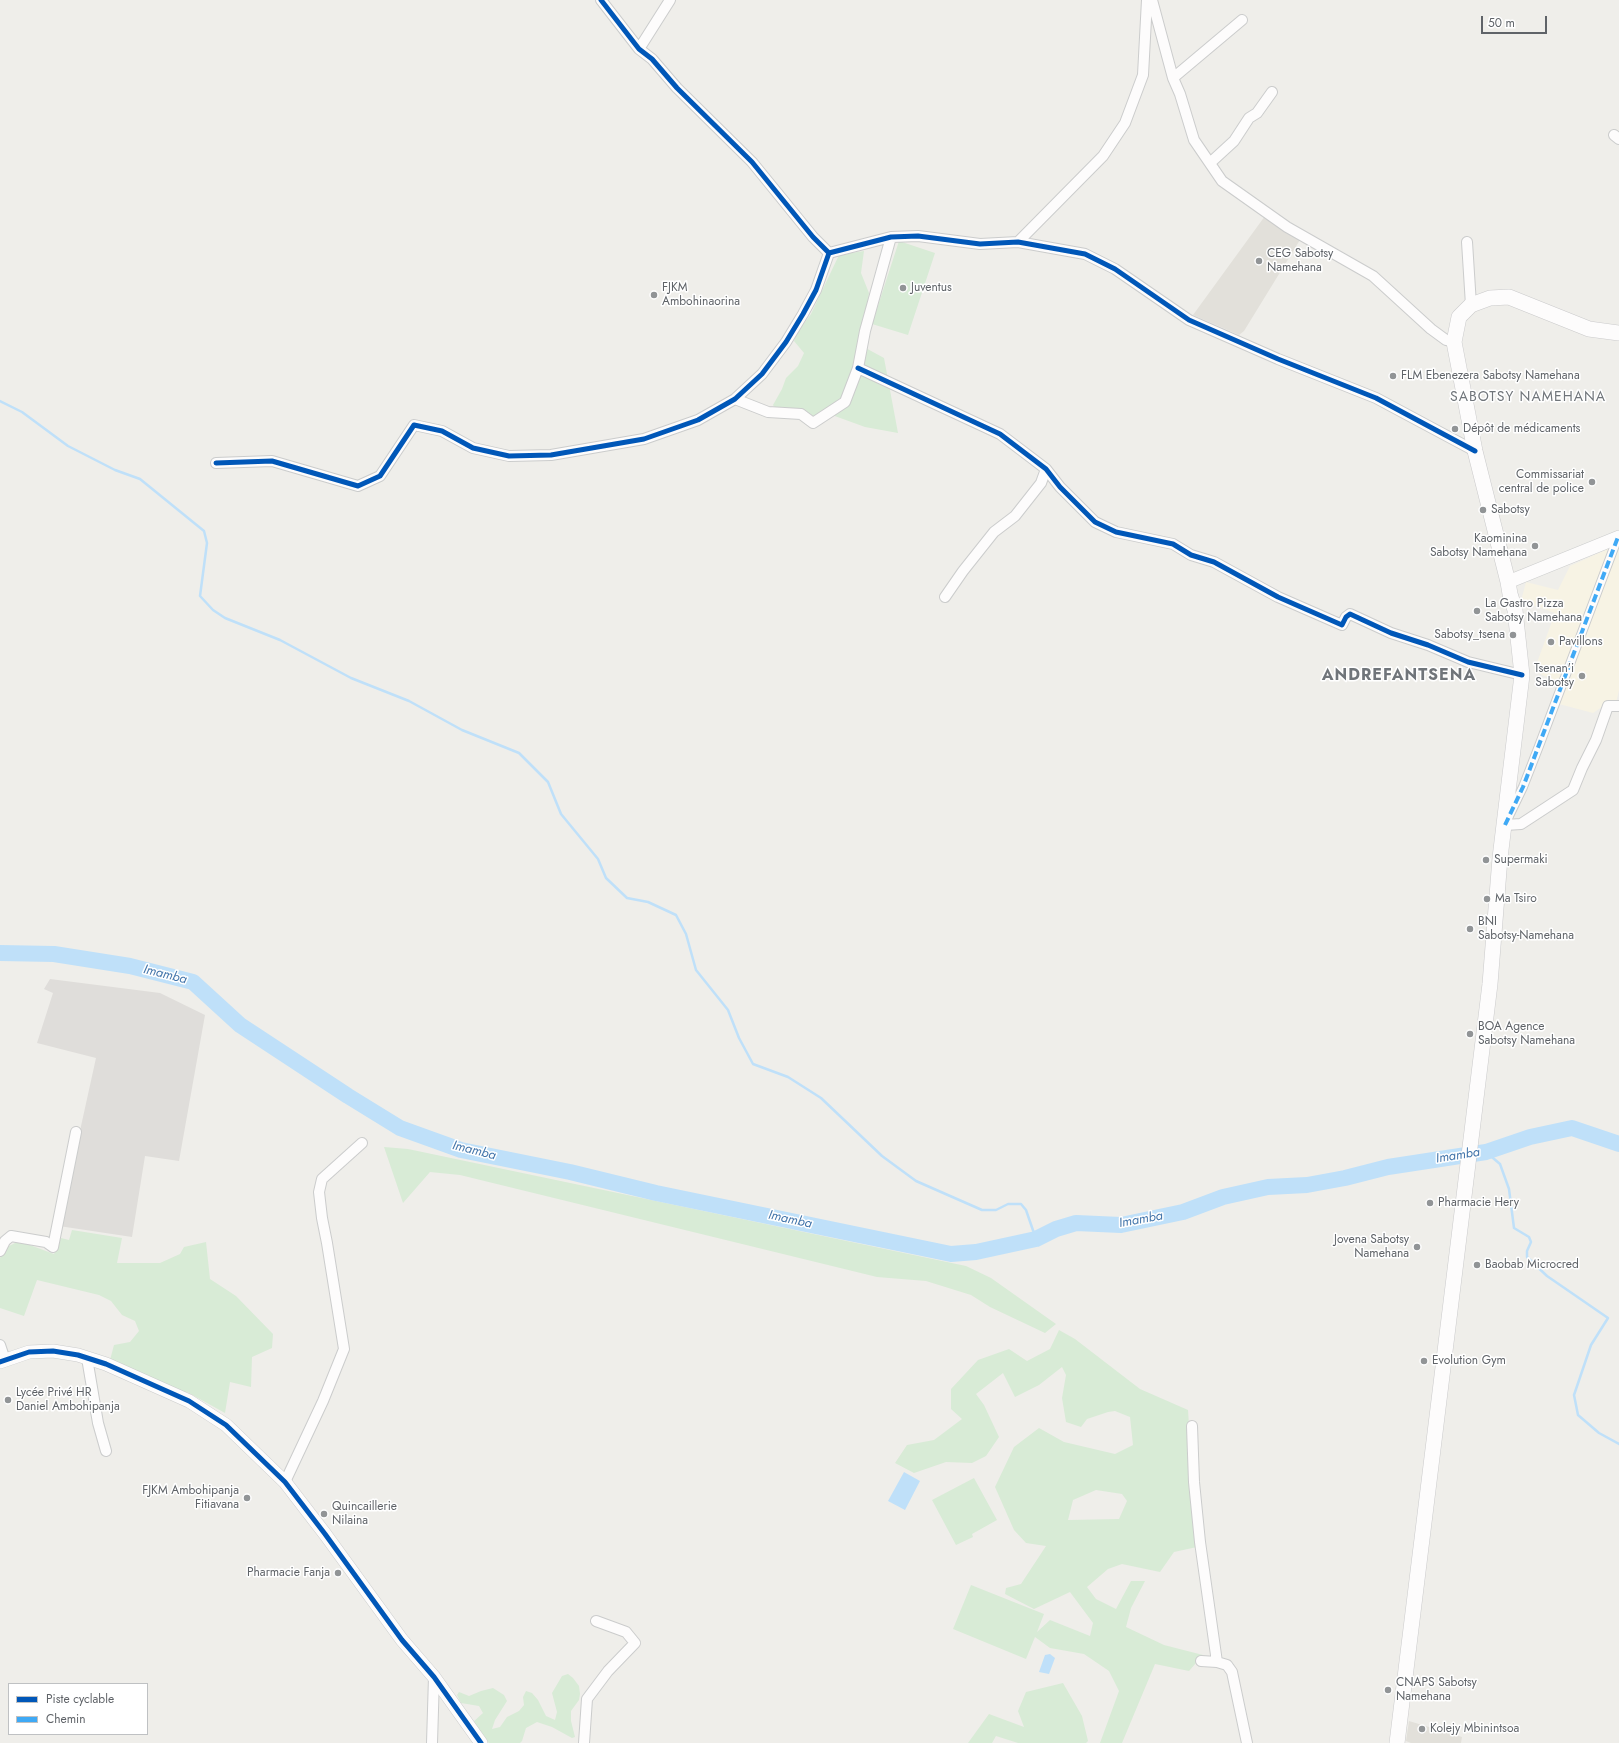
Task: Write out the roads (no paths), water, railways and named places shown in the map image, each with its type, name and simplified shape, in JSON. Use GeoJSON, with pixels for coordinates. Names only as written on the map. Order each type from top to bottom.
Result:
{"type":"FeatureCollection","features":[{"type":"Feature","properties":{"kind":"main road"},"geometry":{"type":"LineString","coordinates":[[1397,1743],[1490,984],[1500,858],[1522,675],[1516,616],[1475,450],[1454,342],[1459,317],[1471,305],[1490,298],[1509,297],[1589,329],[1619,333]]}},
{"type":"Feature","properties":{"kind":"street"},"geometry":{"type":"LineString","coordinates":[[601,0],[639,50],[652,59],[676,88],[752,162],[813,237],[829,253]]}},
{"type":"Feature","properties":{"kind":"street"},"geometry":{"type":"LineString","coordinates":[[639,50],[670,0]]}},
{"type":"Feature","properties":{"kind":"street"},"geometry":{"type":"LineString","coordinates":[[1018,242],[1103,156],[1125,123],[1143,75],[1147,0]]}},
{"type":"Feature","properties":{"kind":"street"},"geometry":{"type":"LineString","coordinates":[[1152,0],[1172,78],[1180,94],[1194,140],[1222,181],[1287,227],[1374,276],[1431,329],[1446,340],[1454,342]]}},
{"type":"Feature","properties":{"kind":"street"},"geometry":{"type":"LineString","coordinates":[[1172,78],[1242,20]]}},
{"type":"Feature","properties":{"kind":"street"},"geometry":{"type":"LineString","coordinates":[[1210,163],[1234,141],[1249,118],[1257,113],[1272,92]]}},
{"type":"Feature","properties":{"kind":"street"},"geometry":{"type":"LineString","coordinates":[[829,253],[891,237],[918,236],[980,244],[1018,242],[1085,254],[1115,269],[1189,320],[1278,359],[1376,398],[1475,450]]}},
{"type":"Feature","properties":{"kind":"street"},"geometry":{"type":"LineString","coordinates":[[735,399],[768,412],[801,414],[813,423],[844,402],[858,368],[865,331],[891,237]]}},
{"type":"Feature","properties":{"kind":"street"},"geometry":{"type":"LineString","coordinates":[[1467,242],[1471,305]]}},
{"type":"Feature","properties":{"kind":"street"},"geometry":{"type":"LineString","coordinates":[[216,463],[272,461],[358,486],[380,476],[414,425],[442,431],[472,448],[509,456],[551,455],[644,439],[698,420],[735,399],[762,374],[786,342],[816,290],[829,253]]}},
{"type":"Feature","properties":{"kind":"street"},"geometry":{"type":"LineString","coordinates":[[858,368],[1000,434],[1046,469],[1078,507],[1095,522],[1116,532],[1173,544],[1191,555],[1214,562],[1278,597],[1342,625],[1346,617],[1350,614],[1390,633],[1428,645],[1468,662],[1522,675]]}},
{"type":"Feature","properties":{"kind":"street"},"geometry":{"type":"LineString","coordinates":[[946,597],[963,571],[990,537],[1015,516],[1040,483],[1046,469]]}},
{"type":"Feature","properties":{"kind":"street"},"geometry":{"type":"LineString","coordinates":[[1508,582],[1619,537]]}},
{"type":"Feature","properties":{"kind":"street"},"geometry":{"type":"LineString","coordinates":[[1619,537],[1528,773],[1505,825],[1521,824],[1573,790],[1596,740],[1608,706],[1619,706]]}},
{"type":"Feature","properties":{"kind":"street"},"geometry":{"type":"LineString","coordinates":[[0,1251],[4,1241],[11,1236],[46,1242],[53,1247],[76,1132]]}},
{"type":"Feature","properties":{"kind":"street"},"geometry":{"type":"LineString","coordinates":[[285,1482],[323,1401],[344,1349],[322,1218],[320,1192],[322,1179],[362,1143]]}},
{"type":"Feature","properties":{"kind":"street"},"geometry":{"type":"LineString","coordinates":[[0,1345],[2,1361],[29,1352],[53,1351],[88,1358],[106,1364],[189,1401],[226,1425],[285,1482],[325,1534],[402,1640],[434,1677],[482,1743]]}},
{"type":"Feature","properties":{"kind":"street"},"geometry":{"type":"LineString","coordinates":[[88,1358],[98,1423],[106,1451]]}},
{"type":"Feature","properties":{"kind":"street"},"geometry":{"type":"LineString","coordinates":[[1192,1426],[1194,1482],[1200,1542],[1217,1662]]}},
{"type":"Feature","properties":{"kind":"street"},"geometry":{"type":"LineString","coordinates":[[584,1743],[588,1700],[608,1671],[635,1643],[626,1632],[596,1621]]}},
{"type":"Feature","properties":{"kind":"street"},"geometry":{"type":"LineString","coordinates":[[1201,1661],[1217,1662],[1227,1665],[1232,1672],[1247,1743]]}},
{"type":"Feature","properties":{"kind":"street"},"geometry":{"type":"LineString","coordinates":[[432,1743],[434,1677]]}},
{"type":"Feature","properties":{"kind":"water"},"geometry":{"type":"Polygon","coordinates":[[[904,1472],[920,1481],[905,1510],[888,1501],[904,1472]]]}},
{"type":"Feature","properties":{"kind":"water"},"geometry":{"type":"Polygon","coordinates":[[[1050,1654],[1055,1658],[1049,1674],[1039,1672],[1045,1655],[1050,1654]]]}},
{"type":"Feature","properties":{"kind":"waterway"},"geometry":{"type":"LineString","coordinates":[[0,401],[22,412],[68,446],[115,470],[140,479],[204,531],[207,543],[200,596],[213,610],[225,618],[280,640],[351,678],[409,701],[462,730],[519,753],[548,782],[561,814],[598,859],[606,878],[627,898],[648,902],[676,915],[686,934],[696,970],[728,1010],[739,1038],[753,1064],[788,1077],[821,1098],[882,1156],[916,1181],[982,1210],[996,1210],[1008,1204],[1021,1204],[1026,1210],[1036,1239]]}},
{"type":"Feature","properties":{"kind":"waterway","name":"Imamba"},"geometry":{"type":"LineString","coordinates":[[0,953],[54,954],[130,966],[193,982],[240,1025],[348,1096],[400,1128],[461,1150],[570,1172],[656,1193],[951,1254],[976,1252],[1036,1239],[1056,1229],[1076,1223],[1121,1225],[1183,1212],[1223,1197],[1268,1187],[1307,1185],[1345,1178],[1388,1167],[1486,1152],[1530,1137],[1572,1128],[1619,1144]]}},
{"type":"Feature","properties":{"kind":"waterway"},"geometry":{"type":"LineString","coordinates":[[1486,1152],[1500,1164],[1509,1189],[1514,1228],[1529,1237],[1531,1242],[1527,1251],[1527,1257],[1547,1276],[1608,1318],[1591,1345],[1574,1395],[1578,1415],[1599,1433],[1619,1444]]}},
{"type":"Feature","properties":{"kind":"place","name":"CEG Sabotsy Namehana"},"geometry":{"type":"Point","coordinates":[1259,261]}},
{"type":"Feature","properties":{"kind":"place","name":"Juventus"},"geometry":{"type":"Point","coordinates":[903,288]}},
{"type":"Feature","properties":{"kind":"place","name":"FJKM Ambohinaorina"},"geometry":{"type":"Point","coordinates":[654,295]}},
{"type":"Feature","properties":{"kind":"place","name":"FLM Ebenezera Sabotsy Namehana"},"geometry":{"type":"Point","coordinates":[1393,376]}},
{"type":"Feature","properties":{"kind":"place","name":"Dépôt de médicaments"},"geometry":{"type":"Point","coordinates":[1455,429]}},
{"type":"Feature","properties":{"kind":"place","name":"Commissariat central de police"},"geometry":{"type":"Point","coordinates":[1592,482]}},
{"type":"Feature","properties":{"kind":"place","name":"Sabotsy"},"geometry":{"type":"Point","coordinates":[1483,510]}},
{"type":"Feature","properties":{"kind":"place","name":"Kaominina Sabotsy Namehana"},"geometry":{"type":"Point","coordinates":[1535,546]}},
{"type":"Feature","properties":{"kind":"place","name":"La Gastro Pizza Sabotsy Namehana"},"geometry":{"type":"Point","coordinates":[1477,611]}},
{"type":"Feature","properties":{"kind":"place","name":"Sabotsy_tsena"},"geometry":{"type":"Point","coordinates":[1513,635]}},
{"type":"Feature","properties":{"kind":"place","name":"Pavillons"},"geometry":{"type":"Point","coordinates":[1551,642]}},
{"type":"Feature","properties":{"kind":"place","name":"Tsenan'i Sabotsy"},"geometry":{"type":"Point","coordinates":[1582,676]}},
{"type":"Feature","properties":{"kind":"place","name":"Supermaki"},"geometry":{"type":"Point","coordinates":[1486,860]}},
{"type":"Feature","properties":{"kind":"place","name":"Ma Tsiro"},"geometry":{"type":"Point","coordinates":[1487,899]}},
{"type":"Feature","properties":{"kind":"place","name":"BNI Sabotsy-Namehana"},"geometry":{"type":"Point","coordinates":[1470,929]}},
{"type":"Feature","properties":{"kind":"place","name":"BOA Agence Sabotsy Namehana"},"geometry":{"type":"Point","coordinates":[1470,1034]}},
{"type":"Feature","properties":{"kind":"place","name":"Pharmacie Hery"},"geometry":{"type":"Point","coordinates":[1430,1203]}},
{"type":"Feature","properties":{"kind":"place","name":"Jovena Sabotsy Namehana"},"geometry":{"type":"Point","coordinates":[1417,1247]}},
{"type":"Feature","properties":{"kind":"place","name":"Baobab Microcred"},"geometry":{"type":"Point","coordinates":[1477,1265]}},
{"type":"Feature","properties":{"kind":"place","name":"Evolution Gym"},"geometry":{"type":"Point","coordinates":[1424,1361]}},
{"type":"Feature","properties":{"kind":"place","name":"Lycée Privé HR Daniel Ambohipanja"},"geometry":{"type":"Point","coordinates":[8,1400]}},
{"type":"Feature","properties":{"kind":"place","name":"FJKM Ambohipanja Fitiavana"},"geometry":{"type":"Point","coordinates":[247,1498]}},
{"type":"Feature","properties":{"kind":"place","name":"Quincaillerie Nilaina"},"geometry":{"type":"Point","coordinates":[324,1514]}},
{"type":"Feature","properties":{"kind":"place","name":"Pharmacie Fanja"},"geometry":{"type":"Point","coordinates":[338,1573]}},
{"type":"Feature","properties":{"kind":"place","name":"CNAPS Sabotsy Namehana"},"geometry":{"type":"Point","coordinates":[1388,1690]}},
{"type":"Feature","properties":{"kind":"place","name":"Kolejy Mbinintsoa"},"geometry":{"type":"Point","coordinates":[1422,1729]}},
{"type":"Feature","properties":{"kind":"district","name":"SABOTSY NAMEHANA"},"geometry":{"type":"Point","coordinates":[1528,398]}},
{"type":"Feature","properties":{"kind":"district","name":"ANDREFANTSENA"},"geometry":{"type":"Point","coordinates":[1399,676]}}]}
